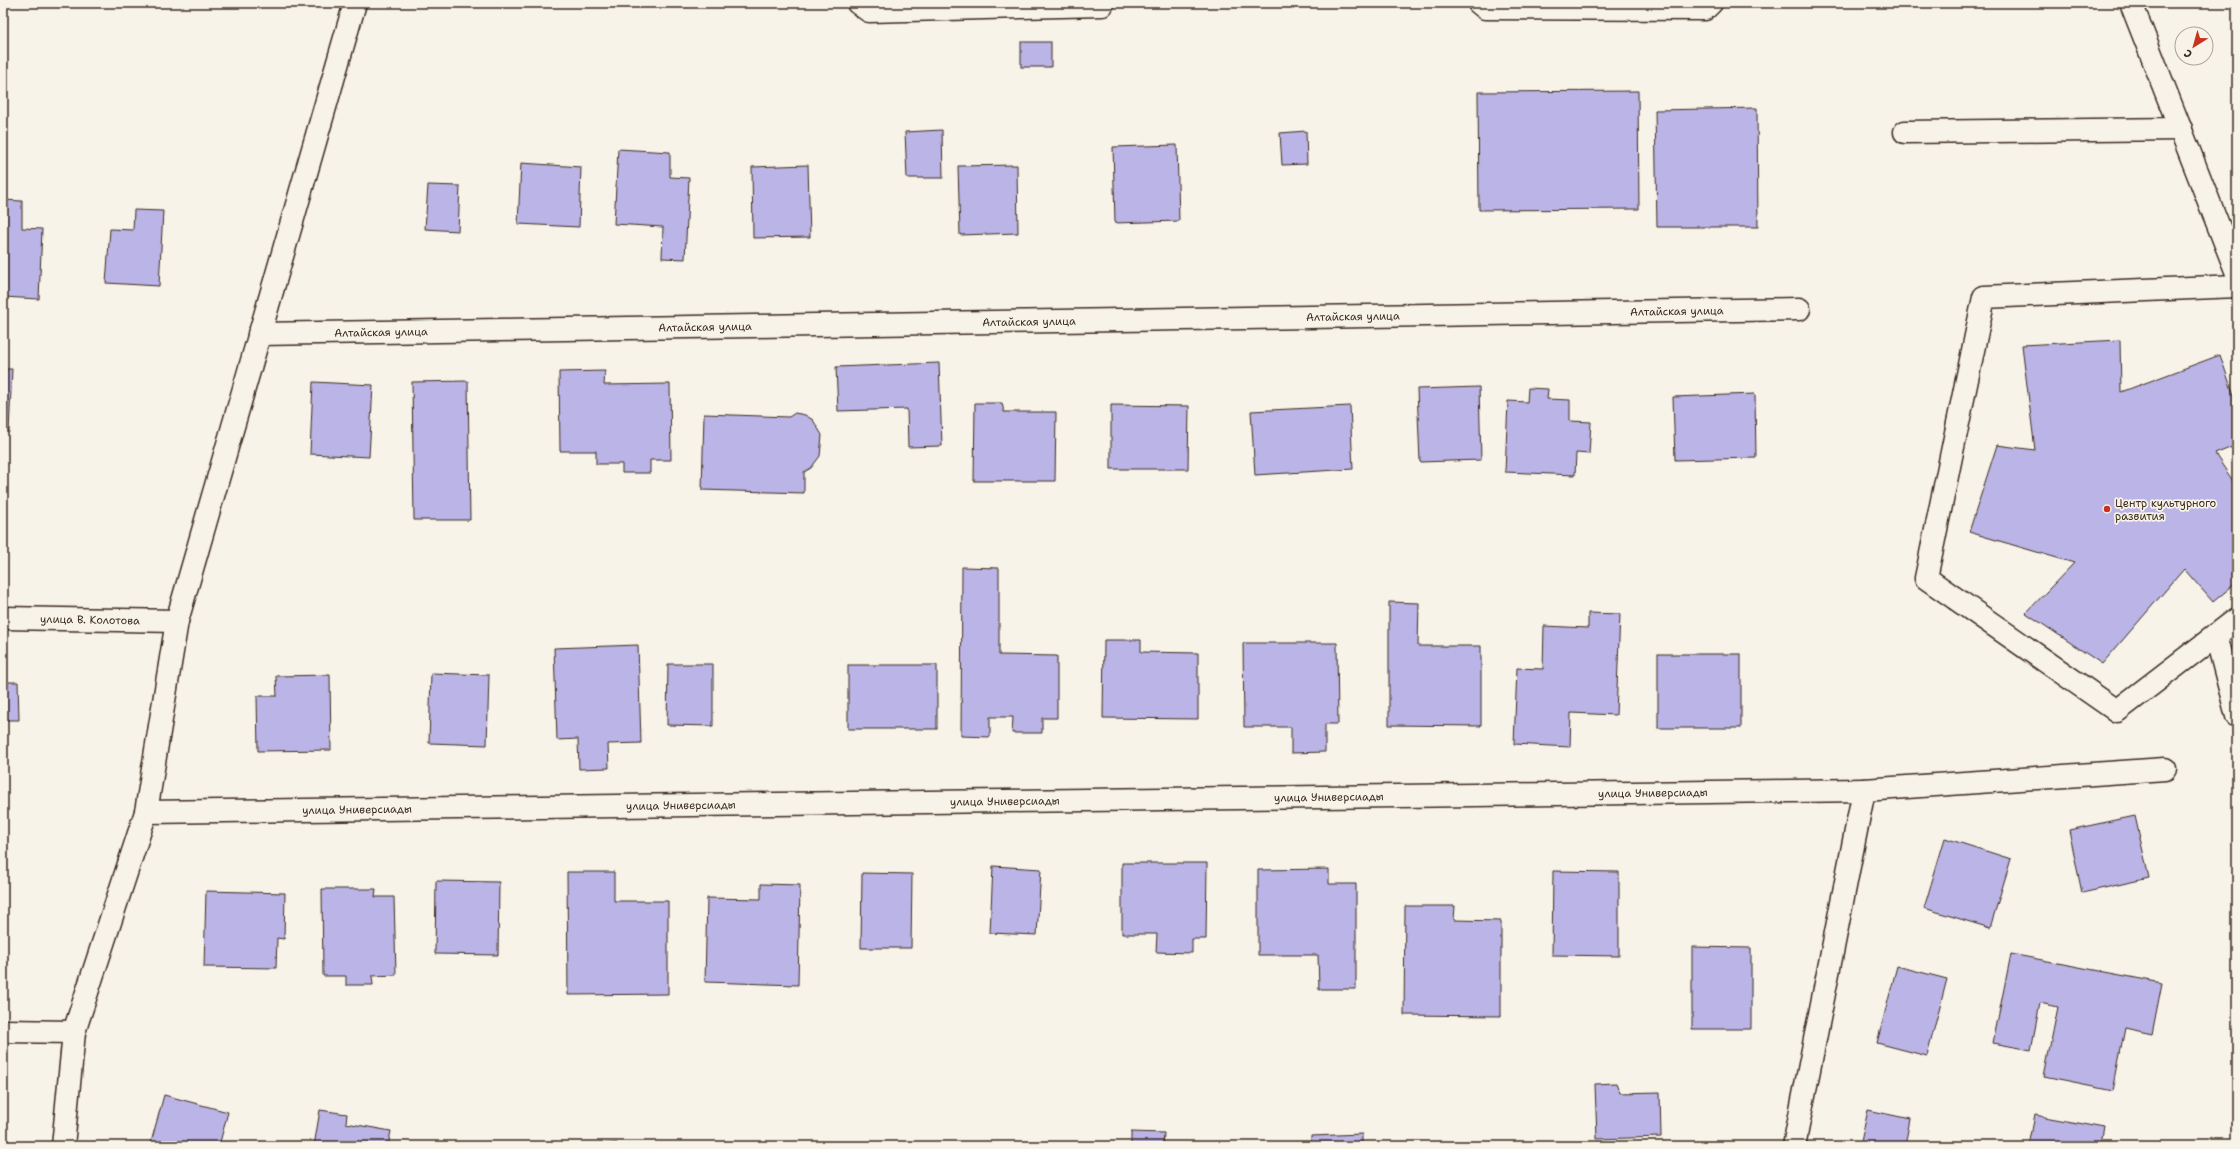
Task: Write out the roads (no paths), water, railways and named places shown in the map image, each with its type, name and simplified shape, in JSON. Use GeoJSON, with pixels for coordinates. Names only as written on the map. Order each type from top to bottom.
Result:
{"type":"FeatureCollection","features":[{"type":"Feature","properties":{"kind":"street"},"geometry":{"type":"LineString","coordinates":[[63,1146],[74,1032],[146,812],[177,621],[355,3]]}},
{"type":"Feature","properties":{"kind":"street"},"geometry":{"type":"LineString","coordinates":[[858,3],[869,11],[1102,5],[1103,3]]}},
{"type":"Feature","properties":{"kind":"street"},"geometry":{"type":"LineString","coordinates":[[1479,3],[1485,8],[1705,9],[1711,3]]}},
{"type":"Feature","properties":{"kind":"street"},"geometry":{"type":"LineString","coordinates":[[2131,3],[2237,273]]}},
{"type":"Feature","properties":{"kind":"street"},"geometry":{"type":"LineString","coordinates":[[1905,132],[2181,129]]}},
{"type":"Feature","properties":{"kind":"street"},"geometry":{"type":"LineString","coordinates":[[2237,286],[1984,297],[1926,578],[2117,711],[2237,619]]}},
{"type":"Feature","properties":{"kind":"street","name":"Алтайская улица"},"geometry":{"type":"LineString","coordinates":[[259,334],[1799,310]]}},
{"type":"Feature","properties":{"kind":"street","name":"улица В. Колотова"},"geometry":{"type":"LineString","coordinates":[[3,618],[177,621]]}},
{"type":"Feature","properties":{"kind":"street"},"geometry":{"type":"LineString","coordinates":[[2216,635],[2237,716]]}},
{"type":"Feature","properties":{"kind":"street","name":"улица Универсиады"},"geometry":{"type":"LineString","coordinates":[[146,812],[1864,790],[2165,769]]}},
{"type":"Feature","properties":{"kind":"street"},"geometry":{"type":"LineString","coordinates":[[1794,1146],[1864,790]]}},
{"type":"Feature","properties":{"kind":"street"},"geometry":{"type":"LineString","coordinates":[[3,1032],[74,1032]]}},
{"type":"Feature","properties":{"kind":"place","name":"Центр культурного развития"},"geometry":{"type":"Point","coordinates":[2107,509]}}]}
